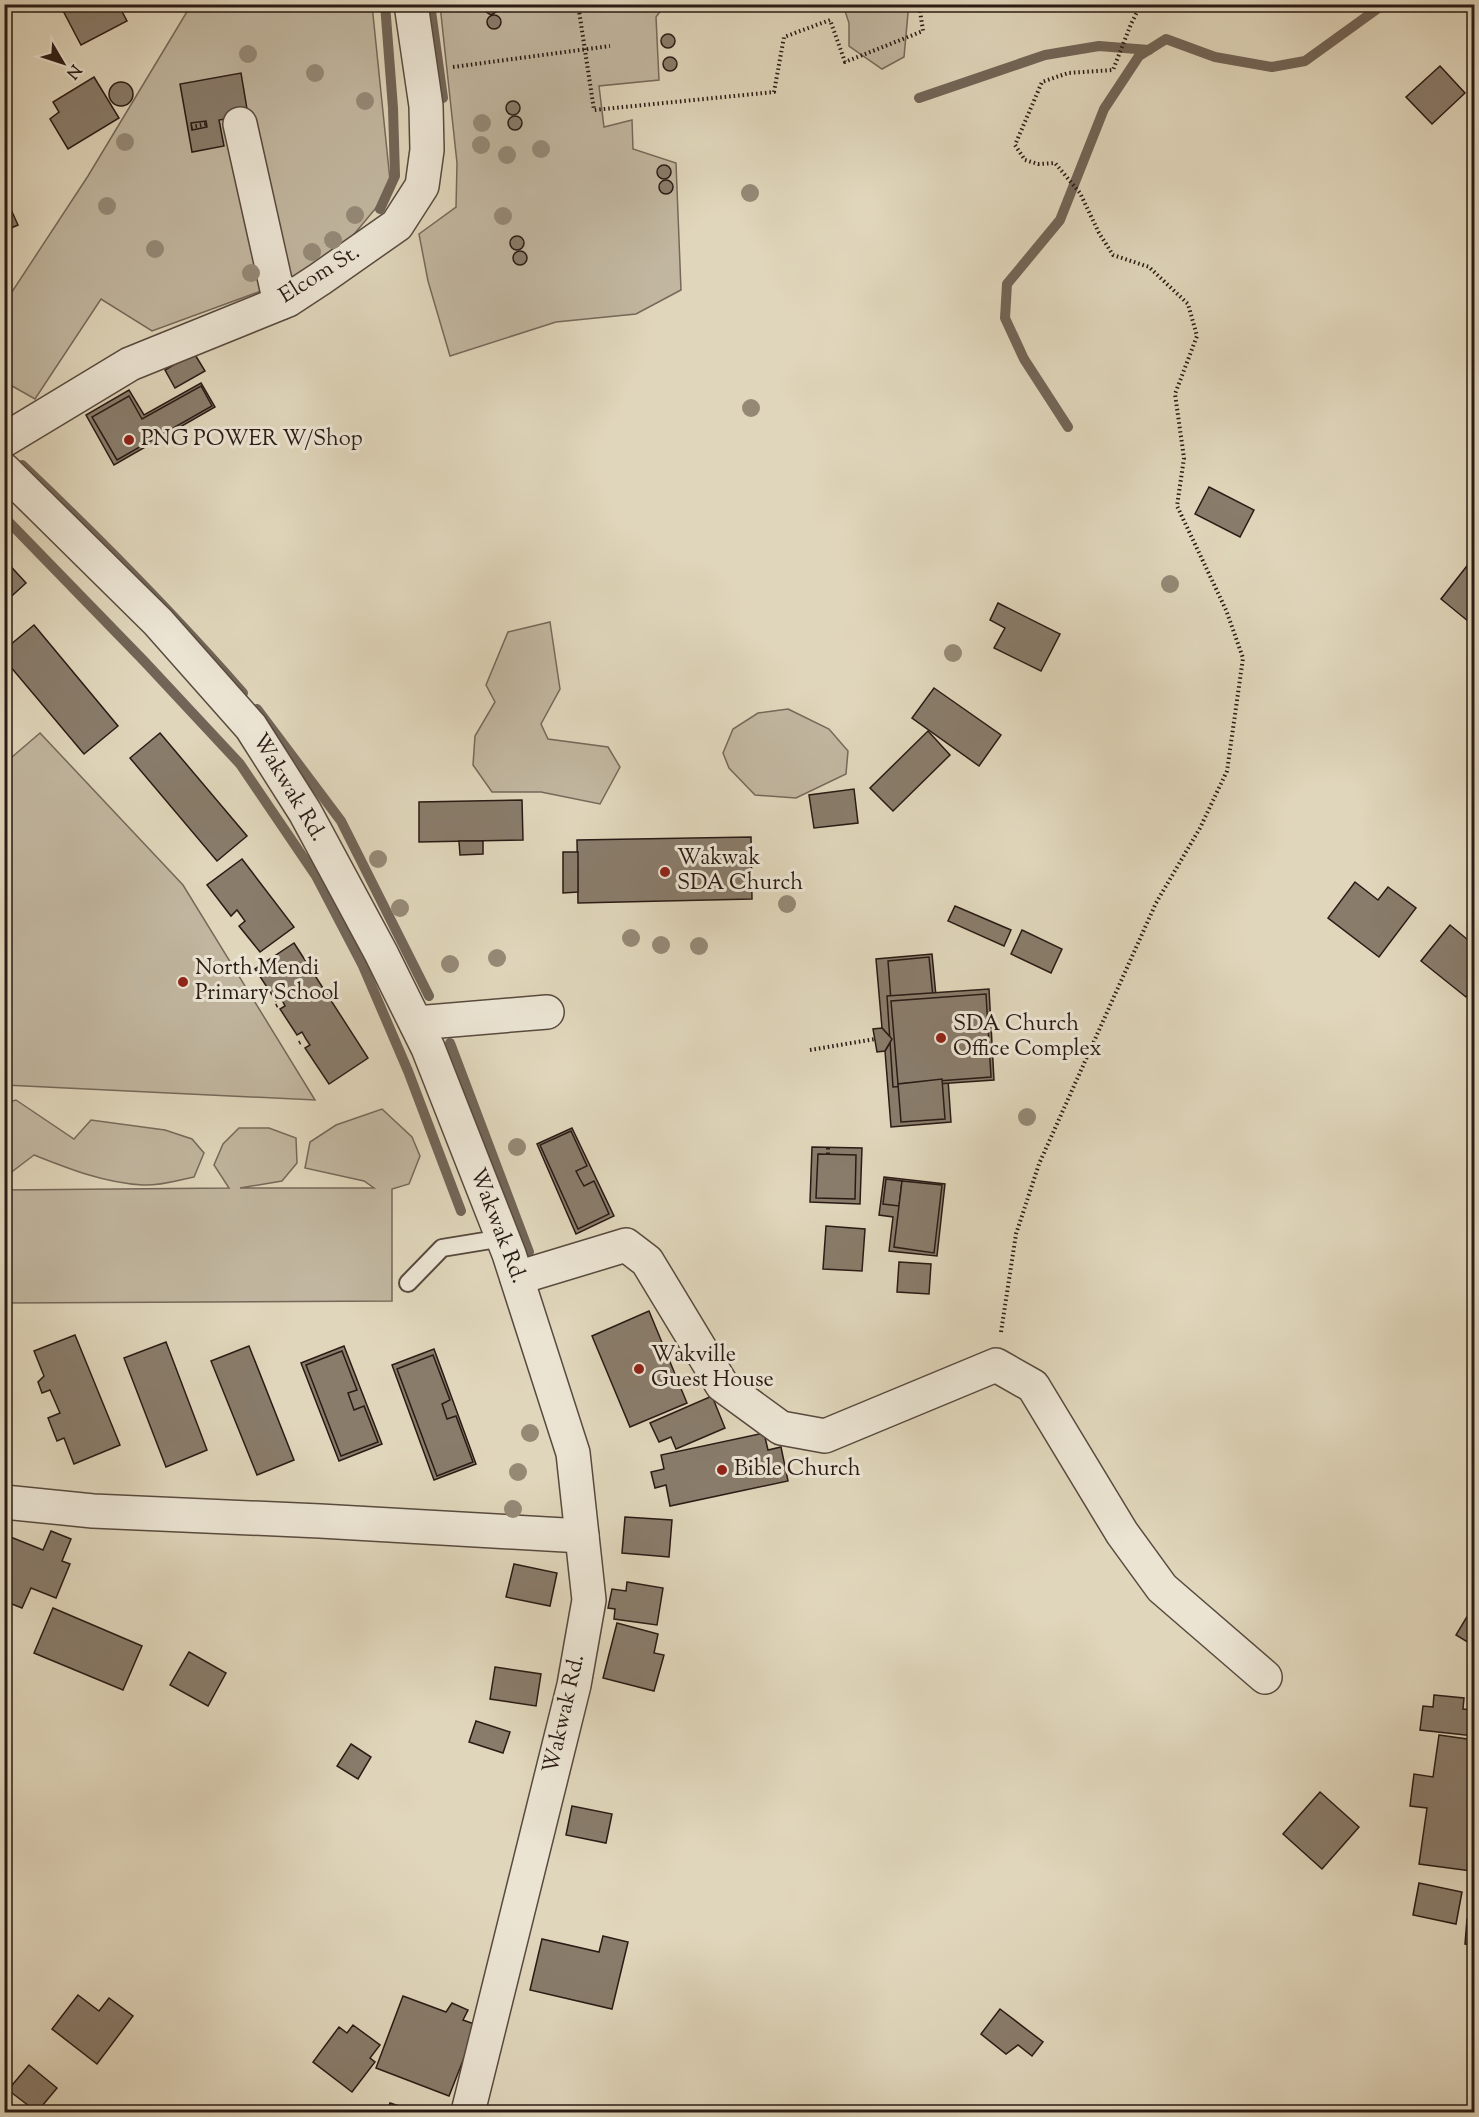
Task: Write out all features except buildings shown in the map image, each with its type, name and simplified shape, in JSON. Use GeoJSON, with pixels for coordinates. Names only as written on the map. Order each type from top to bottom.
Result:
{"type":"FeatureCollection","features":[{"type":"Feature","properties":{"kind":"street","name":"Elcom St."},"geometry":{"type":"LineString","coordinates":[[4,440],[130,364],[288,300],[397,225],[422,186],[427,150],[427,119],[411,4]]}},
{"type":"Feature","properties":{"kind":"street"},"geometry":{"type":"LineString","coordinates":[[240,124],[280,303]]}},
{"type":"Feature","properties":{"kind":"street","name":"Wakwak Rd."},"geometry":{"type":"LineString","coordinates":[[4,470],[158,622],[251,727],[305,812],[428,1048],[517,1278],[573,1453],[589,1600],[574,1685],[468,2112]]}},
{"type":"Feature","properties":{"kind":"street"},"geometry":{"type":"LineString","coordinates":[[416,1023],[547,1012]]}},
{"type":"Feature","properties":{"kind":"street"},"geometry":{"type":"LineString","coordinates":[[517,1278],[626,1245],[647,1261],[722,1385],[781,1428],[825,1436],[996,1365],[1033,1386],[1122,1533],[1162,1588],[1265,1677]]}},
{"type":"Feature","properties":{"kind":"street"},"geometry":{"type":"LineString","coordinates":[[4,1502],[93,1511],[582,1536]]}},
{"type":"Feature","properties":{"kind":"lane"},"geometry":{"type":"LineString","coordinates":[[408,1283],[442,1248],[503,1239]]}},
{"type":"Feature","properties":{"kind":"path"},"geometry":{"type":"LineString","coordinates":[[578,4],[594,110],[774,92],[784,37],[830,20],[845,62],[923,31],[919,4]]}},
{"type":"Feature","properties":{"kind":"path"},"geometry":{"type":"LineString","coordinates":[[996,1365],[1016,1234],[1039,1164],[1156,903],[1200,828],[1227,771],[1243,658],[1226,609],[1177,506],[1184,458],[1175,394],[1197,336],[1188,304],[1149,267],[1113,255],[1099,233],[1080,193],[1055,163],[1038,164],[1025,160],[1015,145],[1042,82],[1068,74],[1113,70],[1131,24],[1142,4]]}},
{"type":"Feature","properties":{"kind":"path"},"geometry":{"type":"LineString","coordinates":[[447,68],[610,46]]}},
{"type":"Feature","properties":{"kind":"path"},"geometry":{"type":"LineString","coordinates":[[191,127],[206,123]]}},
{"type":"Feature","properties":{"kind":"path"},"geometry":{"type":"LineString","coordinates":[[810,1050],[875,1039]]}},
{"type":"Feature","properties":{"kind":"path"},"geometry":{"type":"LineString","coordinates":[[828,1147],[828,1154]]}},
{"type":"Feature","properties":{"kind":"shaded area"},"geometry":{"type":"Polygon","coordinates":[[[191,5],[372,5],[391,190],[335,257],[283,283],[152,331],[101,299],[35,399],[5,382],[4,304],[88,176],[191,5]]]}},
{"type":"Feature","properties":{"kind":"shaded area"},"geometry":{"type":"Polygon","coordinates":[[[440,5],[665,5],[656,17],[659,80],[599,86],[604,127],[632,120],[633,149],[676,163],[681,290],[636,314],[556,322],[450,356],[428,281],[419,234],[456,207],[457,163],[440,5]]]}},
{"type":"Feature","properties":{"kind":"shaded area"},"geometry":{"type":"Polygon","coordinates":[[[843,5],[906,5],[908,13],[904,57],[882,69],[849,46],[849,23],[843,5]]]}},
{"type":"Feature","properties":{"kind":"shaded area"},"geometry":{"type":"Polygon","coordinates":[[[550,622],[560,689],[541,724],[548,739],[608,747],[620,767],[600,804],[541,792],[492,792],[473,765],[475,736],[495,702],[486,685],[508,632],[550,622]]]}},
{"type":"Feature","properties":{"kind":"shaded area"},"geometry":{"type":"Polygon","coordinates":[[[788,709],[829,729],[848,751],[846,774],[796,798],[755,795],[729,768],[723,753],[733,729],[758,713],[788,709]]]}},
{"type":"Feature","properties":{"kind":"shaded area"},"geometry":{"type":"Polygon","coordinates":[[[40,733],[183,885],[315,1100],[5,1085],[5,763],[40,733]]]}},
{"type":"Feature","properties":{"kind":"shaded area"},"geometry":{"type":"Polygon","coordinates":[[[16,1100],[74,1139],[91,1120],[165,1130],[192,1139],[204,1153],[194,1177],[156,1185],[129,1184],[101,1178],[34,1155],[5,1177],[5,1103],[16,1100]]]}},
{"type":"Feature","properties":{"kind":"shaded area"},"geometry":{"type":"Polygon","coordinates":[[[382,1109],[412,1137],[420,1156],[409,1184],[392,1189],[392,1301],[5,1303],[5,1190],[229,1188],[214,1165],[223,1144],[239,1128],[269,1128],[296,1138],[297,1163],[282,1181],[240,1188],[374,1188],[364,1181],[305,1168],[310,1142],[336,1125],[382,1109]]]}},
{"type":"Feature","properties":{"kind":"waterway"},"geometry":{"type":"LineString","coordinates":[[380,209],[395,176],[393,108],[385,4]]}},
{"type":"Feature","properties":{"kind":"waterway"},"geometry":{"type":"LineString","coordinates":[[430,4],[443,98]]}},
{"type":"Feature","properties":{"kind":"waterway"},"geometry":{"type":"LineString","coordinates":[[1068,427],[1024,359],[1005,318],[1007,284],[1060,220],[1104,109],[1139,56],[1166,39],[1215,57],[1272,67],[1305,61],[1384,4]]}},
{"type":"Feature","properties":{"kind":"waterway"},"geometry":{"type":"LineString","coordinates":[[919,98],[1045,55],[1099,46],[1149,50]]}},
{"type":"Feature","properties":{"kind":"waterway"},"geometry":{"type":"LineString","coordinates":[[22,465],[135,576],[243,693]]}},
{"type":"Feature","properties":{"kind":"waterway"},"geometry":{"type":"LineString","coordinates":[[4,517],[240,764],[316,876],[363,966],[408,1071],[461,1211]]}},
{"type":"Feature","properties":{"kind":"waterway"},"geometry":{"type":"LineString","coordinates":[[257,709],[341,821],[429,996]]}},
{"type":"Feature","properties":{"kind":"waterway"},"geometry":{"type":"LineString","coordinates":[[450,1043],[529,1252]]}},
{"type":"Feature","properties":{"kind":"place","name":"PNG POWER W/Shop"},"geometry":{"type":"Point","coordinates":[129,440]}},
{"type":"Feature","properties":{"kind":"place","name":"Wakwak SDA Church"},"geometry":{"type":"Point","coordinates":[665,872]}},
{"type":"Feature","properties":{"kind":"place","name":"North Mendi Primary School"},"geometry":{"type":"Point","coordinates":[183,982]}},
{"type":"Feature","properties":{"kind":"place","name":"SDA Church Office Complex"},"geometry":{"type":"Point","coordinates":[941,1038]}},
{"type":"Feature","properties":{"kind":"place","name":"Wakville Guest House"},"geometry":{"type":"Point","coordinates":[639,1369]}},
{"type":"Feature","properties":{"kind":"place","name":"Bible Church"},"geometry":{"type":"Point","coordinates":[722,1470]}}]}
